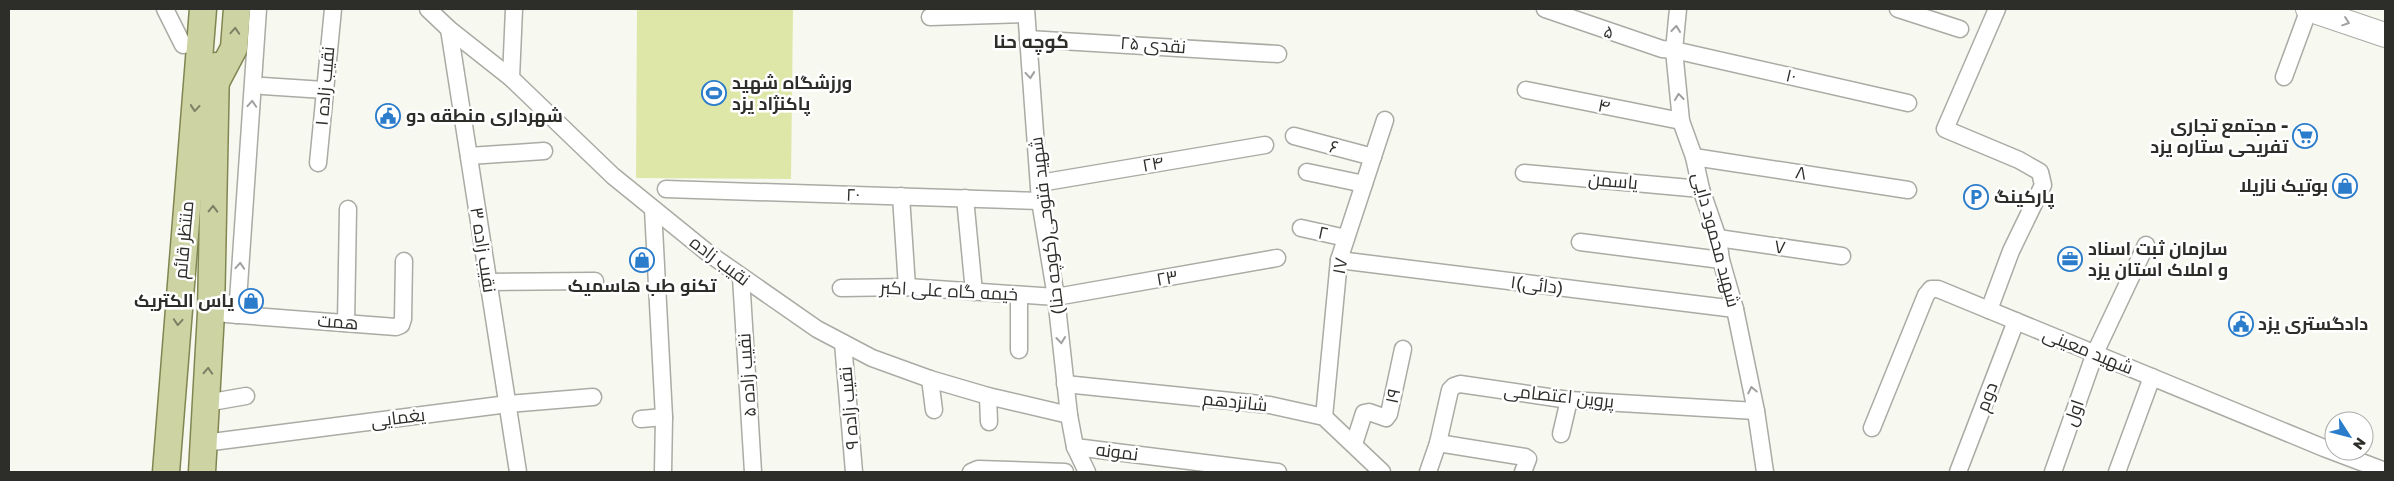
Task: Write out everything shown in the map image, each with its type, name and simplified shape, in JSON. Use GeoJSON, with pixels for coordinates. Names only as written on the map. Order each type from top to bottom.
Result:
{"type":"FeatureCollection","features":[{"type":"Feature","properties":{"kind":"main road"},"geometry":{"type":"LineString","coordinates":[[185,9],[183,46],[206,80],[234,48],[236,9]]}},
{"type":"Feature","properties":{"kind":"main road","name":"منتظر قائم"},"geometry":{"type":"LineString","coordinates":[[202,472],[211,314],[203,9]]}},
{"type":"Feature","properties":{"kind":"main road","name":"منتظر قائم"},"geometry":{"type":"LineString","coordinates":[[166,472],[206,80],[219,9]]}},
{"type":"Feature","properties":{"kind":"main road"},"geometry":{"type":"LineString","coordinates":[[2308,9],[2385,35]]}},
{"type":"Feature","properties":{"kind":"street"},"geometry":{"type":"LineString","coordinates":[[165,9],[183,46]]}},
{"type":"Feature","properties":{"kind":"street"},"geometry":{"type":"LineString","coordinates":[[237,315],[258,9]]}},
{"type":"Feature","properties":{"kind":"street","name":"نقیب زاده ۱"},"geometry":{"type":"LineString","coordinates":[[318,163],[333,9]]}},
{"type":"Feature","properties":{"kind":"street","name":"نقیب زاده"},"geometry":{"type":"LineString","coordinates":[[428,9],[512,78],[613,176],[653,209],[741,277],[817,329],[872,358],[930,379],[988,396],[1070,415]]}},
{"type":"Feature","properties":{"kind":"street"},"geometry":{"type":"LineString","coordinates":[[512,78],[514,9]]}},
{"type":"Feature","properties":{"kind":"street","name":"۵"},"geometry":{"type":"LineString","coordinates":[[1545,9],[1649,46],[1674,50]]}},
{"type":"Feature","properties":{"kind":"street","name":"شهید محمود دایی"},"geometry":{"type":"LineString","coordinates":[[1678,9],[1674,50],[1681,121],[1694,157],[1701,189],[1718,238],[1721,260],[1735,309],[1756,410],[1765,472]]}},
{"type":"Feature","properties":{"kind":"street"},"geometry":{"type":"LineString","coordinates":[[1898,9],[1960,30]]}},
{"type":"Feature","properties":{"kind":"street"},"geometry":{"type":"LineString","coordinates":[[1989,310],[2011,251],[2042,185],[2040,172],[2026,164],[1945,130],[1997,9]]}},
{"type":"Feature","properties":{"kind":"street"},"geometry":{"type":"LineString","coordinates":[[2284,77],[2308,9]]}},
{"type":"Feature","properties":{"kind":"street"},"geometry":{"type":"LineString","coordinates":[[930,16],[966,12],[1026,11]]}},
{"type":"Feature","properties":{"kind":"street","name":"(کوچه حنا)شهید فتوحی"},"geometry":{"type":"LineString","coordinates":[[1026,11],[1040,201],[1056,297],[1065,384],[1075,447]]}},
{"type":"Feature","properties":{"kind":"street","name":"نقیب زاده ۳"},"geometry":{"type":"LineString","coordinates":[[449,28],[518,472]]}},
{"type":"Feature","properties":{"kind":"street","name":"۲۵ نقدی"},"geometry":{"type":"LineString","coordinates":[[1028,39],[1278,54]]}},
{"type":"Feature","properties":{"kind":"street","name":"۱۰"},"geometry":{"type":"LineString","coordinates":[[1674,50],[1908,103]]}},
{"type":"Feature","properties":{"kind":"street"},"geometry":{"type":"LineString","coordinates":[[263,86],[324,90]]}},
{"type":"Feature","properties":{"kind":"street","name":"۴"},"geometry":{"type":"LineString","coordinates":[[1526,90],[1681,121]]}},
{"type":"Feature","properties":{"kind":"street","name":"۱۷"},"geometry":{"type":"LineString","coordinates":[[1324,417],[1339,260],[1385,120]]}},
{"type":"Feature","properties":{"kind":"street","name":"۶"},"geometry":{"type":"LineString","coordinates":[[1294,136],[1373,157]]}},
{"type":"Feature","properties":{"kind":"street","name":"۲۴"},"geometry":{"type":"LineString","coordinates":[[1040,183],[1265,144]]}},
{"type":"Feature","properties":{"kind":"street"},"geometry":{"type":"LineString","coordinates":[[469,156],[544,151]]}},
{"type":"Feature","properties":{"kind":"street","name":"۸"},"geometry":{"type":"LineString","coordinates":[[1694,157],[1908,190]]}},
{"type":"Feature","properties":{"kind":"street"},"geometry":{"type":"LineString","coordinates":[[1307,172],[1364,184]]}},
{"type":"Feature","properties":{"kind":"street","name":"یاسمن"},"geometry":{"type":"LineString","coordinates":[[1524,173],[1701,189]]}},
{"type":"Feature","properties":{"kind":"street","name":"۲۰"},"geometry":{"type":"LineString","coordinates":[[666,189],[1040,201]]}},
{"type":"Feature","properties":{"kind":"street"},"geometry":{"type":"LineString","coordinates":[[901,196],[907,287]]}},
{"type":"Feature","properties":{"kind":"street"},"geometry":{"type":"LineString","coordinates":[[965,198],[974,292]]}},
{"type":"Feature","properties":{"kind":"street"},"geometry":{"type":"LineString","coordinates":[[346,322],[348,209]]}},
{"type":"Feature","properties":{"kind":"street"},"geometry":{"type":"LineString","coordinates":[[653,209],[664,417],[663,472]]}},
{"type":"Feature","properties":{"kind":"street","name":"۲"},"geometry":{"type":"LineString","coordinates":[[1300,228],[1346,238]]}},
{"type":"Feature","properties":{"kind":"street","name":"۷"},"geometry":{"type":"LineString","coordinates":[[1718,238],[1842,256]]}},
{"type":"Feature","properties":{"kind":"street"},"geometry":{"type":"LineString","coordinates":[[1580,242],[1721,260]]}},
{"type":"Feature","properties":{"kind":"street","name":"اول"},"geometry":{"type":"LineString","coordinates":[[2053,472],[2095,353],[2146,245]]}},
{"type":"Feature","properties":{"kind":"street","name":"۲۳"},"geometry":{"type":"LineString","coordinates":[[1056,297],[1277,258]]}},
{"type":"Feature","properties":{"kind":"street","name":"۱(دائی)"},"geometry":{"type":"LineString","coordinates":[[1339,260],[1735,309]]}},
{"type":"Feature","properties":{"kind":"street","name":"همت"},"geometry":{"type":"LineString","coordinates":[[211,314],[396,327],[401,325],[404,319],[404,262]]}},
{"type":"Feature","properties":{"kind":"street","name":"نقیب زاده ۵"},"geometry":{"type":"LineString","coordinates":[[741,277],[753,472]]}},
{"type":"Feature","properties":{"kind":"street"},"geometry":{"type":"LineString","coordinates":[[488,282],[595,281]]}},
{"type":"Feature","properties":{"kind":"street","name":"خیمه گاه علی اکبر"},"geometry":{"type":"LineString","coordinates":[[841,288],[907,287],[1056,297]]}},
{"type":"Feature","properties":{"kind":"street","name":"شهید معینی"},"geometry":{"type":"LineString","coordinates":[[1872,428],[1926,295],[1930,289],[1938,289],[2324,448],[2385,471]]}},
{"type":"Feature","properties":{"kind":"street"},"geometry":{"type":"LineString","coordinates":[[1019,295],[1019,350]]}},
{"type":"Feature","properties":{"kind":"street","name":"دوم"},"geometry":{"type":"LineString","coordinates":[[1958,472],[2016,321]]}},
{"type":"Feature","properties":{"kind":"street","name":"نقیب زاده ۹"},"geometry":{"type":"LineString","coordinates":[[844,343],[854,472]]}},
{"type":"Feature","properties":{"kind":"street","name":"۱۹"},"geometry":{"type":"LineString","coordinates":[[1354,444],[1364,413],[1369,412],[1386,418],[1389,414],[1403,349]]}},
{"type":"Feature","properties":{"kind":"street"},"geometry":{"type":"LineString","coordinates":[[2117,472],[2152,377]]}},
{"type":"Feature","properties":{"kind":"street"},"geometry":{"type":"LineString","coordinates":[[930,379],[934,410]]}},
{"type":"Feature","properties":{"kind":"street","name":"شانزدهم"},"geometry":{"type":"LineString","coordinates":[[1065,384],[1270,405],[1324,417],[1382,472]]}},
{"type":"Feature","properties":{"kind":"street","name":"پروین اعتصامی"},"geometry":{"type":"LineString","coordinates":[[1428,472],[1438,443],[1450,390],[1460,384],[1569,400],[1756,410]]}},
{"type":"Feature","properties":{"kind":"street"},"geometry":{"type":"LineString","coordinates":[[206,403],[246,396]]}},
{"type":"Feature","properties":{"kind":"street"},"geometry":{"type":"LineString","coordinates":[[988,396],[989,422]]}},
{"type":"Feature","properties":{"kind":"street","name":"یغمایی"},"geometry":{"type":"LineString","coordinates":[[204,443],[508,404],[593,397]]}},
{"type":"Feature","properties":{"kind":"street"},"geometry":{"type":"LineString","coordinates":[[1561,434],[1569,400]]}},
{"type":"Feature","properties":{"kind":"street"},"geometry":{"type":"LineString","coordinates":[[641,419],[664,417]]}},
{"type":"Feature","properties":{"kind":"street"},"geometry":{"type":"LineString","coordinates":[[1438,443],[1525,457],[1528,459],[1528,462],[1523,472]]}},
{"type":"Feature","properties":{"kind":"street"},"geometry":{"type":"LineString","coordinates":[[971,472],[978,469],[1066,472],[1075,447]]}},
{"type":"Feature","properties":{"kind":"street"},"geometry":{"type":"LineString","coordinates":[[1075,447],[1088,472]]}},
{"type":"Feature","properties":{"kind":"street","name":"نمونه"},"geometry":{"type":"LineString","coordinates":[[1075,447],[1278,472]]}},
{"type":"Feature","properties":{"kind":"green space","name":"ورزشگاه شهید پاکنژاد یزد"},"geometry":{"type":"Polygon","coordinates":[[[637,9],[793,9],[791,179],[636,178],[637,9]]]}},
{"type":"Feature","properties":{"kind":"place","name":"ورزشگاه شهید پاکنژاد یزد"},"geometry":{"type":"Point","coordinates":[714,93]}},
{"type":"Feature","properties":{"kind":"place","name":"شهرداری منطقه دو"},"geometry":{"type":"Point","coordinates":[388,116]}},
{"type":"Feature","properties":{"kind":"place","name":"مجتمع تجاری - تفریحی ستاره یزد"},"geometry":{"type":"Point","coordinates":[2305,136]}},
{"type":"Feature","properties":{"kind":"place","name":"بوتیک نازیلا"},"geometry":{"type":"Point","coordinates":[2345,186]}},
{"type":"Feature","properties":{"kind":"place","name":"پارکینگ"},"geometry":{"type":"Point","coordinates":[1976,197]}},
{"type":"Feature","properties":{"kind":"place","name":"سازمان ثبت اسناد و املاک استان یزد"},"geometry":{"type":"Point","coordinates":[2070,259]}},
{"type":"Feature","properties":{"kind":"place","name":"تکنو طب هاسمیک"},"geometry":{"type":"Point","coordinates":[642,260]}},
{"type":"Feature","properties":{"kind":"place","name":"یاس الکتریک"},"geometry":{"type":"Point","coordinates":[251,301]}},
{"type":"Feature","properties":{"kind":"place","name":"دادگستری یزد"},"geometry":{"type":"Point","coordinates":[2241,324]}},
{"type":"Feature","properties":{"kind":"district","name":"کوچه حنا"},"geometry":{"type":"Point","coordinates":[1031,41]}}]}
